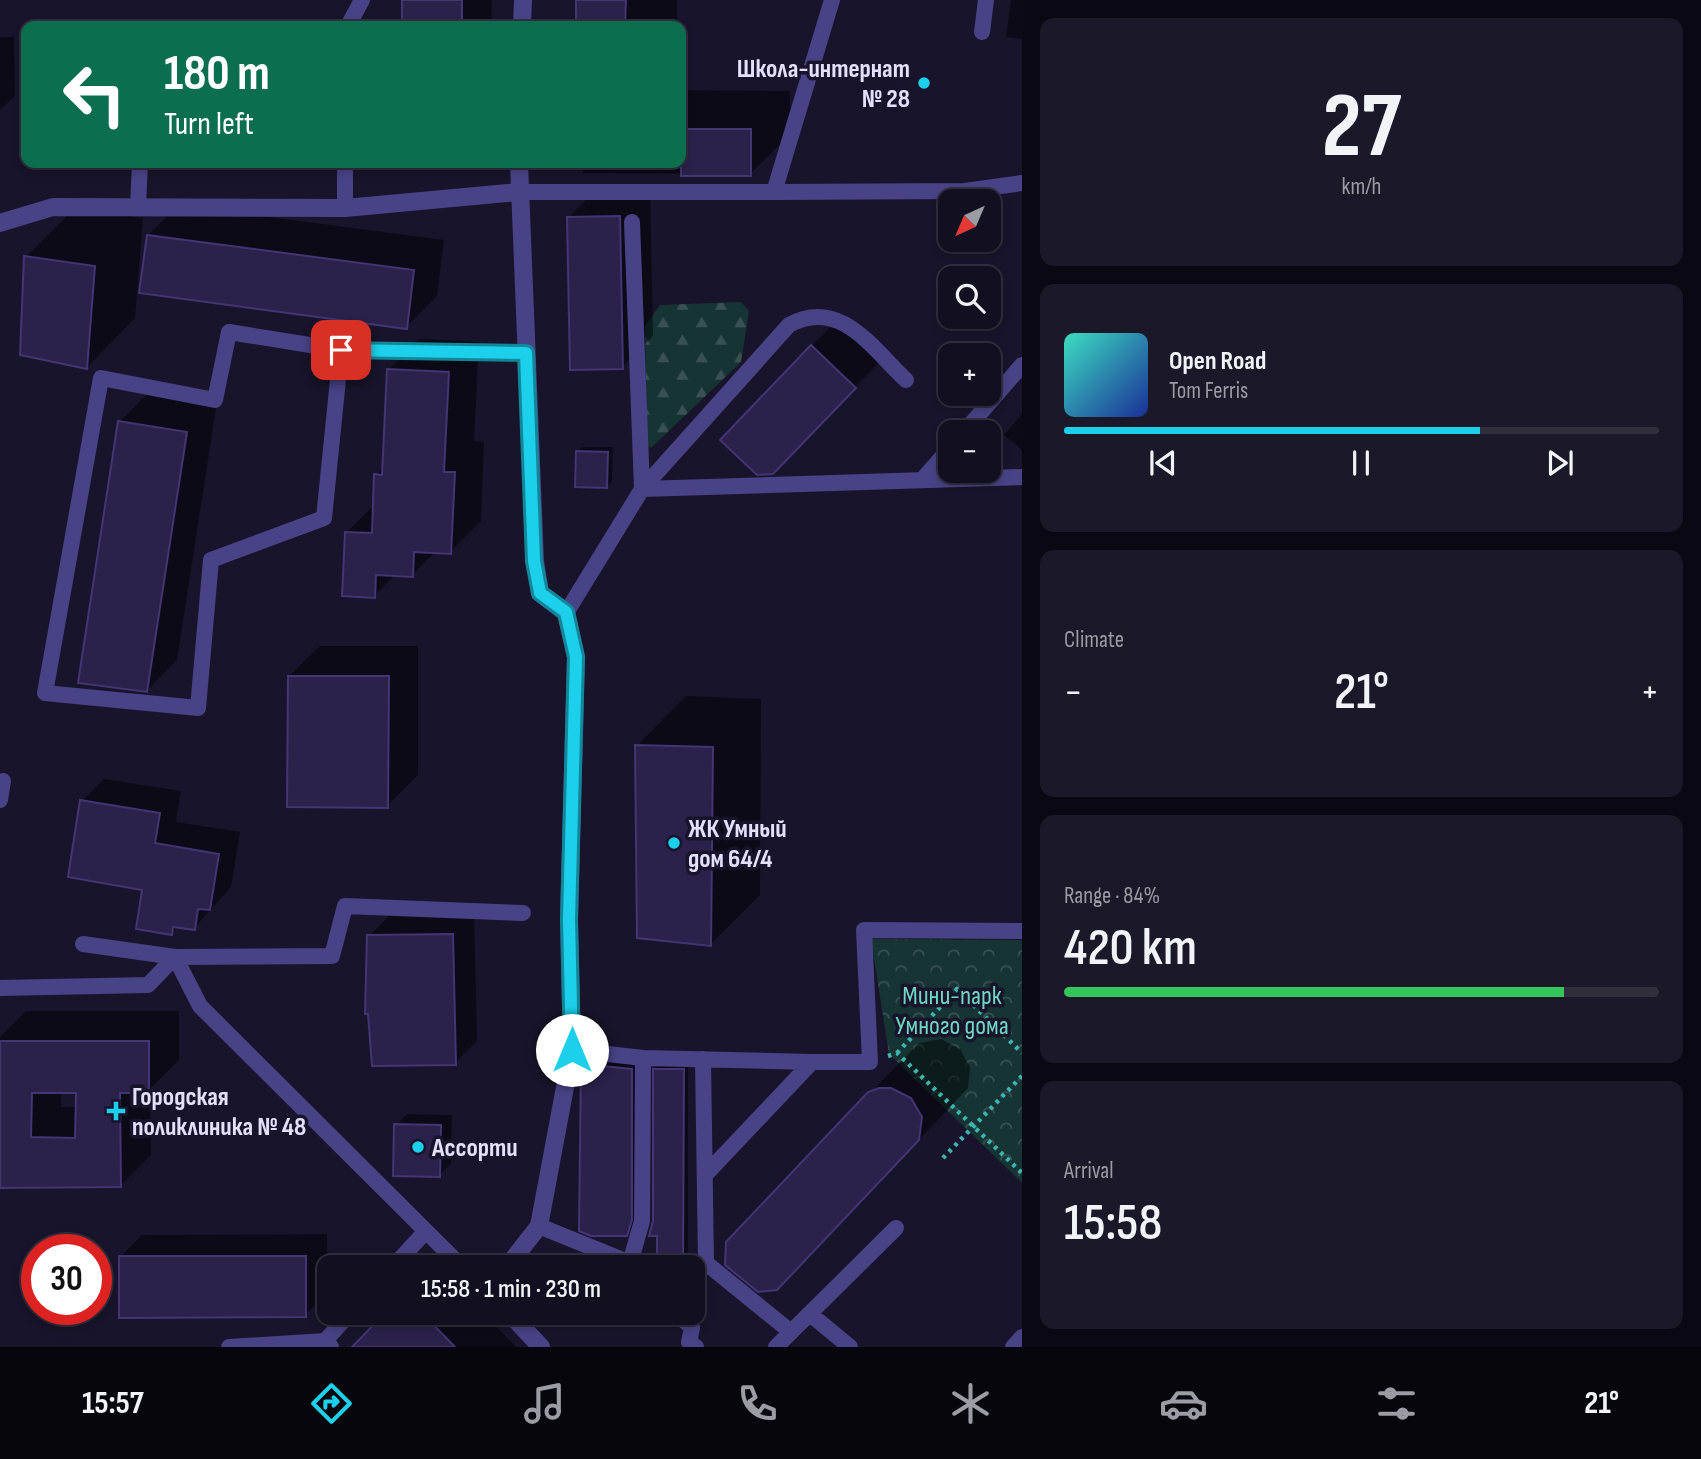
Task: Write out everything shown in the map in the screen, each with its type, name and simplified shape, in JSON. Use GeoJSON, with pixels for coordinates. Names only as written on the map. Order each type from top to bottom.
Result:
{"type":"FeatureCollection","features":[{"type":"Feature","properties":{"kind":"street"},"geometry":{"type":"LineString","coordinates":[[522,21],[523,0]]}},
{"type":"Feature","properties":{"kind":"street"},"geometry":{"type":"LineString","coordinates":[[516,1255],[539,1226],[572,1050],[569,919],[576,657],[566,612],[540,593],[534,561],[519,168]]}},
{"type":"Feature","properties":{"kind":"street"},"geometry":{"type":"LineString","coordinates":[[0,223],[53,207],[345,208],[518,192]]}},
{"type":"Feature","properties":{"kind":"street"},"geometry":{"type":"LineString","coordinates":[[520,1325],[541,1347]]}},
{"type":"Feature","properties":{"kind":"lane"},"geometry":{"type":"LineString","coordinates":[[351,21],[362,0]]}},
{"type":"Feature","properties":{"kind":"lane"},"geometry":{"type":"LineString","coordinates":[[774,192],[832,0]]}},
{"type":"Feature","properties":{"kind":"lane"},"geometry":{"type":"LineString","coordinates":[[982,32],[986,0]]}},
{"type":"Feature","properties":{"kind":"lane"},"geometry":{"type":"LineString","coordinates":[[138,206],[141,168]]}},
{"type":"Feature","properties":{"kind":"lane"},"geometry":{"type":"LineString","coordinates":[[345,168],[345,208]]}},
{"type":"Feature","properties":{"kind":"lane"},"geometry":{"type":"LineString","coordinates":[[518,192],[965,191],[1022,183]]}},
{"type":"Feature","properties":{"kind":"lane"},"geometry":{"type":"LineString","coordinates":[[632,222],[642,489]]}},
{"type":"Feature","properties":{"kind":"lane"},"geometry":{"type":"LineString","coordinates":[[566,612],[642,489],[767,346],[789,325],[806,315],[824,315],[847,324],[906,380]]}},
{"type":"Feature","properties":{"kind":"lane"},"geometry":{"type":"LineString","coordinates":[[341,350],[324,519],[211,560],[198,708],[45,693],[101,378],[215,400],[229,332],[341,350],[526,353]]}},
{"type":"Feature","properties":{"kind":"lane"},"geometry":{"type":"LineString","coordinates":[[974,420],[1022,365]]}},
{"type":"Feature","properties":{"kind":"lane"},"geometry":{"type":"LineString","coordinates":[[922,480],[938,462]]}},
{"type":"Feature","properties":{"kind":"lane"},"geometry":{"type":"LineString","coordinates":[[642,489],[1022,477]]}},
{"type":"Feature","properties":{"kind":"lane"},"geometry":{"type":"LineString","coordinates":[[0,800],[3,781]]}},
{"type":"Feature","properties":{"kind":"lane"},"geometry":{"type":"LineString","coordinates":[[83,944],[175,957],[332,956],[345,906],[523,913]]}},
{"type":"Feature","properties":{"kind":"lane"},"geometry":{"type":"LineString","coordinates":[[572,1050],[643,1058],[870,1062],[864,930],[1022,931]]}},
{"type":"Feature","properties":{"kind":"lane"},"geometry":{"type":"LineString","coordinates":[[0,988],[148,985],[175,957]]}},
{"type":"Feature","properties":{"kind":"lane"},"geometry":{"type":"LineString","coordinates":[[175,957],[200,1006],[449,1255]]}},
{"type":"Feature","properties":{"kind":"lane"},"geometry":{"type":"LineString","coordinates":[[634,1255],[642,1221],[643,1058]]}},
{"type":"Feature","properties":{"kind":"lane"},"geometry":{"type":"LineString","coordinates":[[703,1059],[706,1263],[791,1332]]}},
{"type":"Feature","properties":{"kind":"lane"},"geometry":{"type":"LineString","coordinates":[[706,1174],[812,1062]]}},
{"type":"Feature","properties":{"kind":"lane"},"geometry":{"type":"LineString","coordinates":[[539,1226],[607,1255]]}},
{"type":"Feature","properties":{"kind":"lane"},"geometry":{"type":"LineString","coordinates":[[776,1347],[896,1228]]}},
{"type":"Feature","properties":{"kind":"lane"},"geometry":{"type":"LineString","coordinates":[[404,1255],[425,1232]]}},
{"type":"Feature","properties":{"kind":"lane"},"geometry":{"type":"LineString","coordinates":[[810,1314],[850,1347]]}},
{"type":"Feature","properties":{"kind":"lane"},"geometry":{"type":"LineString","coordinates":[[229,1347],[328,1344],[342,1325]]}},
{"type":"Feature","properties":{"kind":"lane"},"geometry":{"type":"LineString","coordinates":[[689,1325],[692,1328],[690,1342],[695,1347]]}},
{"type":"Feature","properties":{"kind":"lane"},"geometry":{"type":"LineString","coordinates":[[1013,1347],[1022,1337]]}},
{"type":"Feature","properties":{"kind":"path"},"geometry":{"type":"LineString","coordinates":[[870,1062],[897,1053],[957,989],[1022,1053]]}},
{"type":"Feature","properties":{"kind":"path"},"geometry":{"type":"LineString","coordinates":[[897,1053],[1022,1173]]}},
{"type":"Feature","properties":{"kind":"path"},"geometry":{"type":"LineString","coordinates":[[943,1158],[1022,1076]]}},
{"type":"Feature","properties":{"kind":"green space"},"geometry":{"type":"Polygon","coordinates":[[[741,302],[749,311],[741,362],[651,448],[647,445],[645,326],[660,305],[741,302]]]}},
{"type":"Feature","properties":{"kind":"green space","name":"Мини-парк Умного дома"},"geometry":{"type":"Polygon","coordinates":[[[871,939],[1022,940],[1022,1183],[889,1054],[871,939]]]}},
{"type":"Feature","properties":{"kind":"building"},"geometry":{"type":"Polygon","coordinates":[[[402,0],[462,0],[462,21],[402,21],[402,0]]]}},
{"type":"Feature","properties":{"kind":"building"},"geometry":{"type":"Polygon","coordinates":[[[576,0],[626,0],[625,21],[576,21],[576,0]]]}},
{"type":"Feature","properties":{"kind":"building"},"geometry":{"type":"Polygon","coordinates":[[[686,129],[751,129],[751,176],[681,176],[681,168],[686,168],[686,129]]]}},
{"type":"Feature","properties":{"kind":"building"},"geometry":{"type":"Polygon","coordinates":[[[620,216],[623,369],[570,370],[567,217],[620,216]]]}},
{"type":"Feature","properties":{"kind":"building"},"geometry":{"type":"Polygon","coordinates":[[[147,235],[414,270],[407,329],[139,293],[147,235]]]}},
{"type":"Feature","properties":{"kind":"building"},"geometry":{"type":"Polygon","coordinates":[[[24,256],[95,266],[87,369],[20,355],[24,256]]]}},
{"type":"Feature","properties":{"kind":"building"},"geometry":{"type":"Polygon","coordinates":[[[811,345],[856,388],[773,474],[757,475],[720,440],[811,345]]]}},
{"type":"Feature","properties":{"kind":"building"},"geometry":{"type":"Polygon","coordinates":[[[387,369],[449,372],[444,472],[455,472],[451,554],[414,552],[413,577],[376,575],[375,598],[342,596],[345,532],[372,533],[374,474],[382,475],[387,369]]]}},
{"type":"Feature","properties":{"kind":"building"},"geometry":{"type":"Polygon","coordinates":[[[118,421],[187,432],[147,692],[78,683],[118,421]]]}},
{"type":"Feature","properties":{"kind":"building"},"geometry":{"type":"Polygon","coordinates":[[[576,451],[608,452],[607,488],[575,487],[576,451]]]}},
{"type":"Feature","properties":{"kind":"building"},"geometry":{"type":"Polygon","coordinates":[[[288,676],[389,676],[388,808],[287,807],[288,676]]]}},
{"type":"Feature","properties":{"kind":"building","name":"ЖК Умный дом 64/4"},"geometry":{"type":"Polygon","coordinates":[[[635,745],[713,747],[711,946],[637,938],[635,745]]]}},
{"type":"Feature","properties":{"kind":"building"},"geometry":{"type":"Polygon","coordinates":[[[80,800],[160,813],[155,843],[219,854],[210,910],[198,909],[195,930],[173,927],[172,935],[136,929],[142,890],[68,877],[80,800]]]}},
{"type":"Feature","properties":{"kind":"building"},"geometry":{"type":"Polygon","coordinates":[[[453,934],[456,1065],[372,1066],[368,1014],[365,1014],[367,935],[453,934]]]}},
{"type":"Feature","properties":{"kind":"building"},"geometry":{"type":"Polygon","coordinates":[[[0,1041],[149,1041],[149,1093],[120,1093],[121,1187],[0,1188],[0,1041]],[[32,1093],[31,1137],[75,1138],[76,1093],[32,1093]]]}},
{"type":"Feature","properties":{"kind":"building"},"geometry":{"type":"Polygon","coordinates":[[[581,1064],[632,1069],[632,1220],[627,1236],[591,1236],[579,1231],[581,1064]]]}},
{"type":"Feature","properties":{"kind":"building"},"geometry":{"type":"Polygon","coordinates":[[[653,1069],[684,1069],[683,1255],[657,1255],[657,1236],[649,1236],[653,1221],[653,1069]]]}},
{"type":"Feature","properties":{"kind":"building"},"geometry":{"type":"Polygon","coordinates":[[[891,1088],[911,1098],[922,1117],[919,1140],[777,1290],[758,1292],[725,1265],[726,1242],[868,1092],[891,1088]]]}},
{"type":"Feature","properties":{"kind":"building"},"geometry":{"type":"Polygon","coordinates":[[[394,1124],[441,1125],[440,1177],[393,1176],[394,1124]]]}},
{"type":"Feature","properties":{"kind":"building"},"geometry":{"type":"Polygon","coordinates":[[[119,1256],[306,1256],[306,1317],[119,1318],[119,1256]]]}},
{"type":"Feature","properties":{"kind":"building"},"geometry":{"type":"Polygon","coordinates":[[[373,1325],[434,1325],[455,1347],[352,1347],[373,1325]]]}},
{"type":"Feature","properties":{"kind":"place","name":"Школа-интернат № 28"},"geometry":{"type":"Point","coordinates":[924,83]}},
{"type":"Feature","properties":{"kind":"place","name":"ЖК Умный дом 64/4"},"geometry":{"type":"Point","coordinates":[674,843]}},
{"type":"Feature","properties":{"kind":"place","name":"Городская поликлиника № 48"},"geometry":{"type":"Point","coordinates":[116,1111]}},
{"type":"Feature","properties":{"kind":"place","name":"Ассорти"},"geometry":{"type":"Point","coordinates":[418,1147]}},
{"type":"Feature","properties":{"kind":"route"},"geometry":{"type":"LineString","coordinates":[[341,350],[526,353],[534,561],[540,593],[566,612],[576,657],[569,919],[573,984],[572,1050]]}}]}
